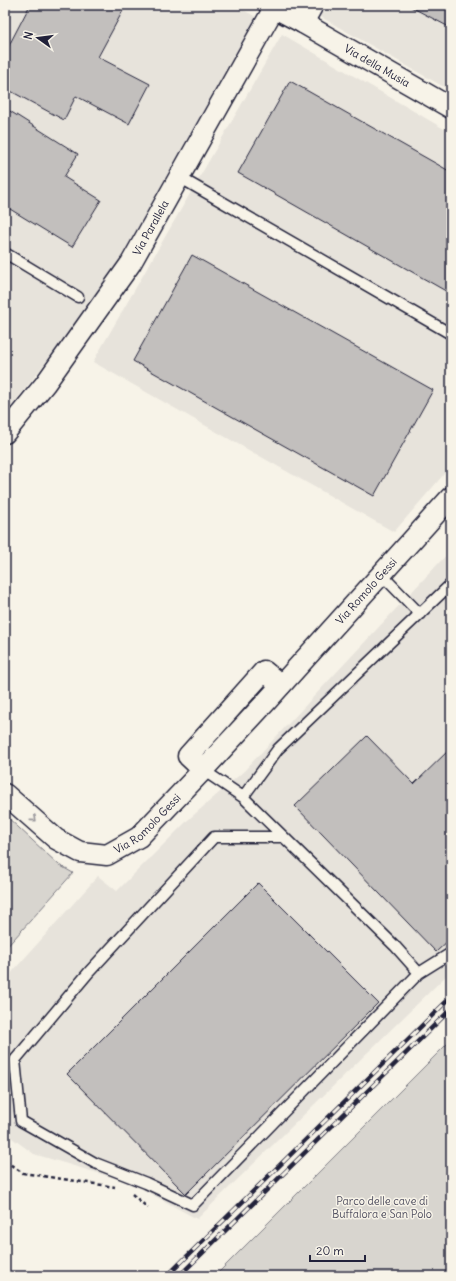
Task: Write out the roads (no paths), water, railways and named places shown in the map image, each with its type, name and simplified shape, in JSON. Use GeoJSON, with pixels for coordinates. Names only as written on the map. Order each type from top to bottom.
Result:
{"type":"FeatureCollection","features":[{"type":"Feature","properties":{"kind":"street"},"geometry":{"type":"LineString","coordinates":[[303,23],[313,5]]}},
{"type":"Feature","properties":{"kind":"street","name":"Via della Musia"},"geometry":{"type":"LineString","coordinates":[[271,7],[303,23],[451,108]]}},
{"type":"Feature","properties":{"kind":"street","name":"Via Parallela"},"geometry":{"type":"LineString","coordinates":[[5,433],[45,384],[131,263],[271,7]]}},
{"type":"Feature","properties":{"kind":"street","name":"Via Romolo Gessi"},"geometry":{"type":"LineString","coordinates":[[5,794],[56,839],[80,852],[107,855],[139,837],[203,770],[188,756],[264,671],[281,685],[451,497]]}},
{"type":"Feature","properties":{"kind":"lane"},"geometry":{"type":"LineString","coordinates":[[179,177],[451,334]]}},
{"type":"Feature","properties":{"kind":"lane"},"geometry":{"type":"LineString","coordinates":[[5,252],[78,297]]}},
{"type":"Feature","properties":{"kind":"lane"},"geometry":{"type":"LineString","coordinates":[[382,575],[420,614]]}},
{"type":"Feature","properties":{"kind":"lane"},"geometry":{"type":"LineString","coordinates":[[243,797],[278,749],[451,584]]}},
{"type":"Feature","properties":{"kind":"lane"},"geometry":{"type":"LineString","coordinates":[[203,770],[243,797],[395,946],[419,973]]}},
{"type":"Feature","properties":{"kind":"lane"},"geometry":{"type":"LineString","coordinates":[[283,837],[214,837],[100,960],[15,1060],[21,1121],[95,1163],[146,1183],[193,1205],[419,973],[451,953]]}},
{"type":"Feature","properties":{"kind":"railway"},"geometry":{"type":"LineString","coordinates":[[167,1276],[451,997]]}},
{"type":"Feature","properties":{"kind":"railway"},"geometry":{"type":"LineString","coordinates":[[179,1276],[451,1009]]}},
{"type":"Feature","properties":{"kind":"park label","name":"Parco delle cave di Buffalora e San Polo"},"geometry":{"type":"Point","coordinates":[382,1207]}}]}
